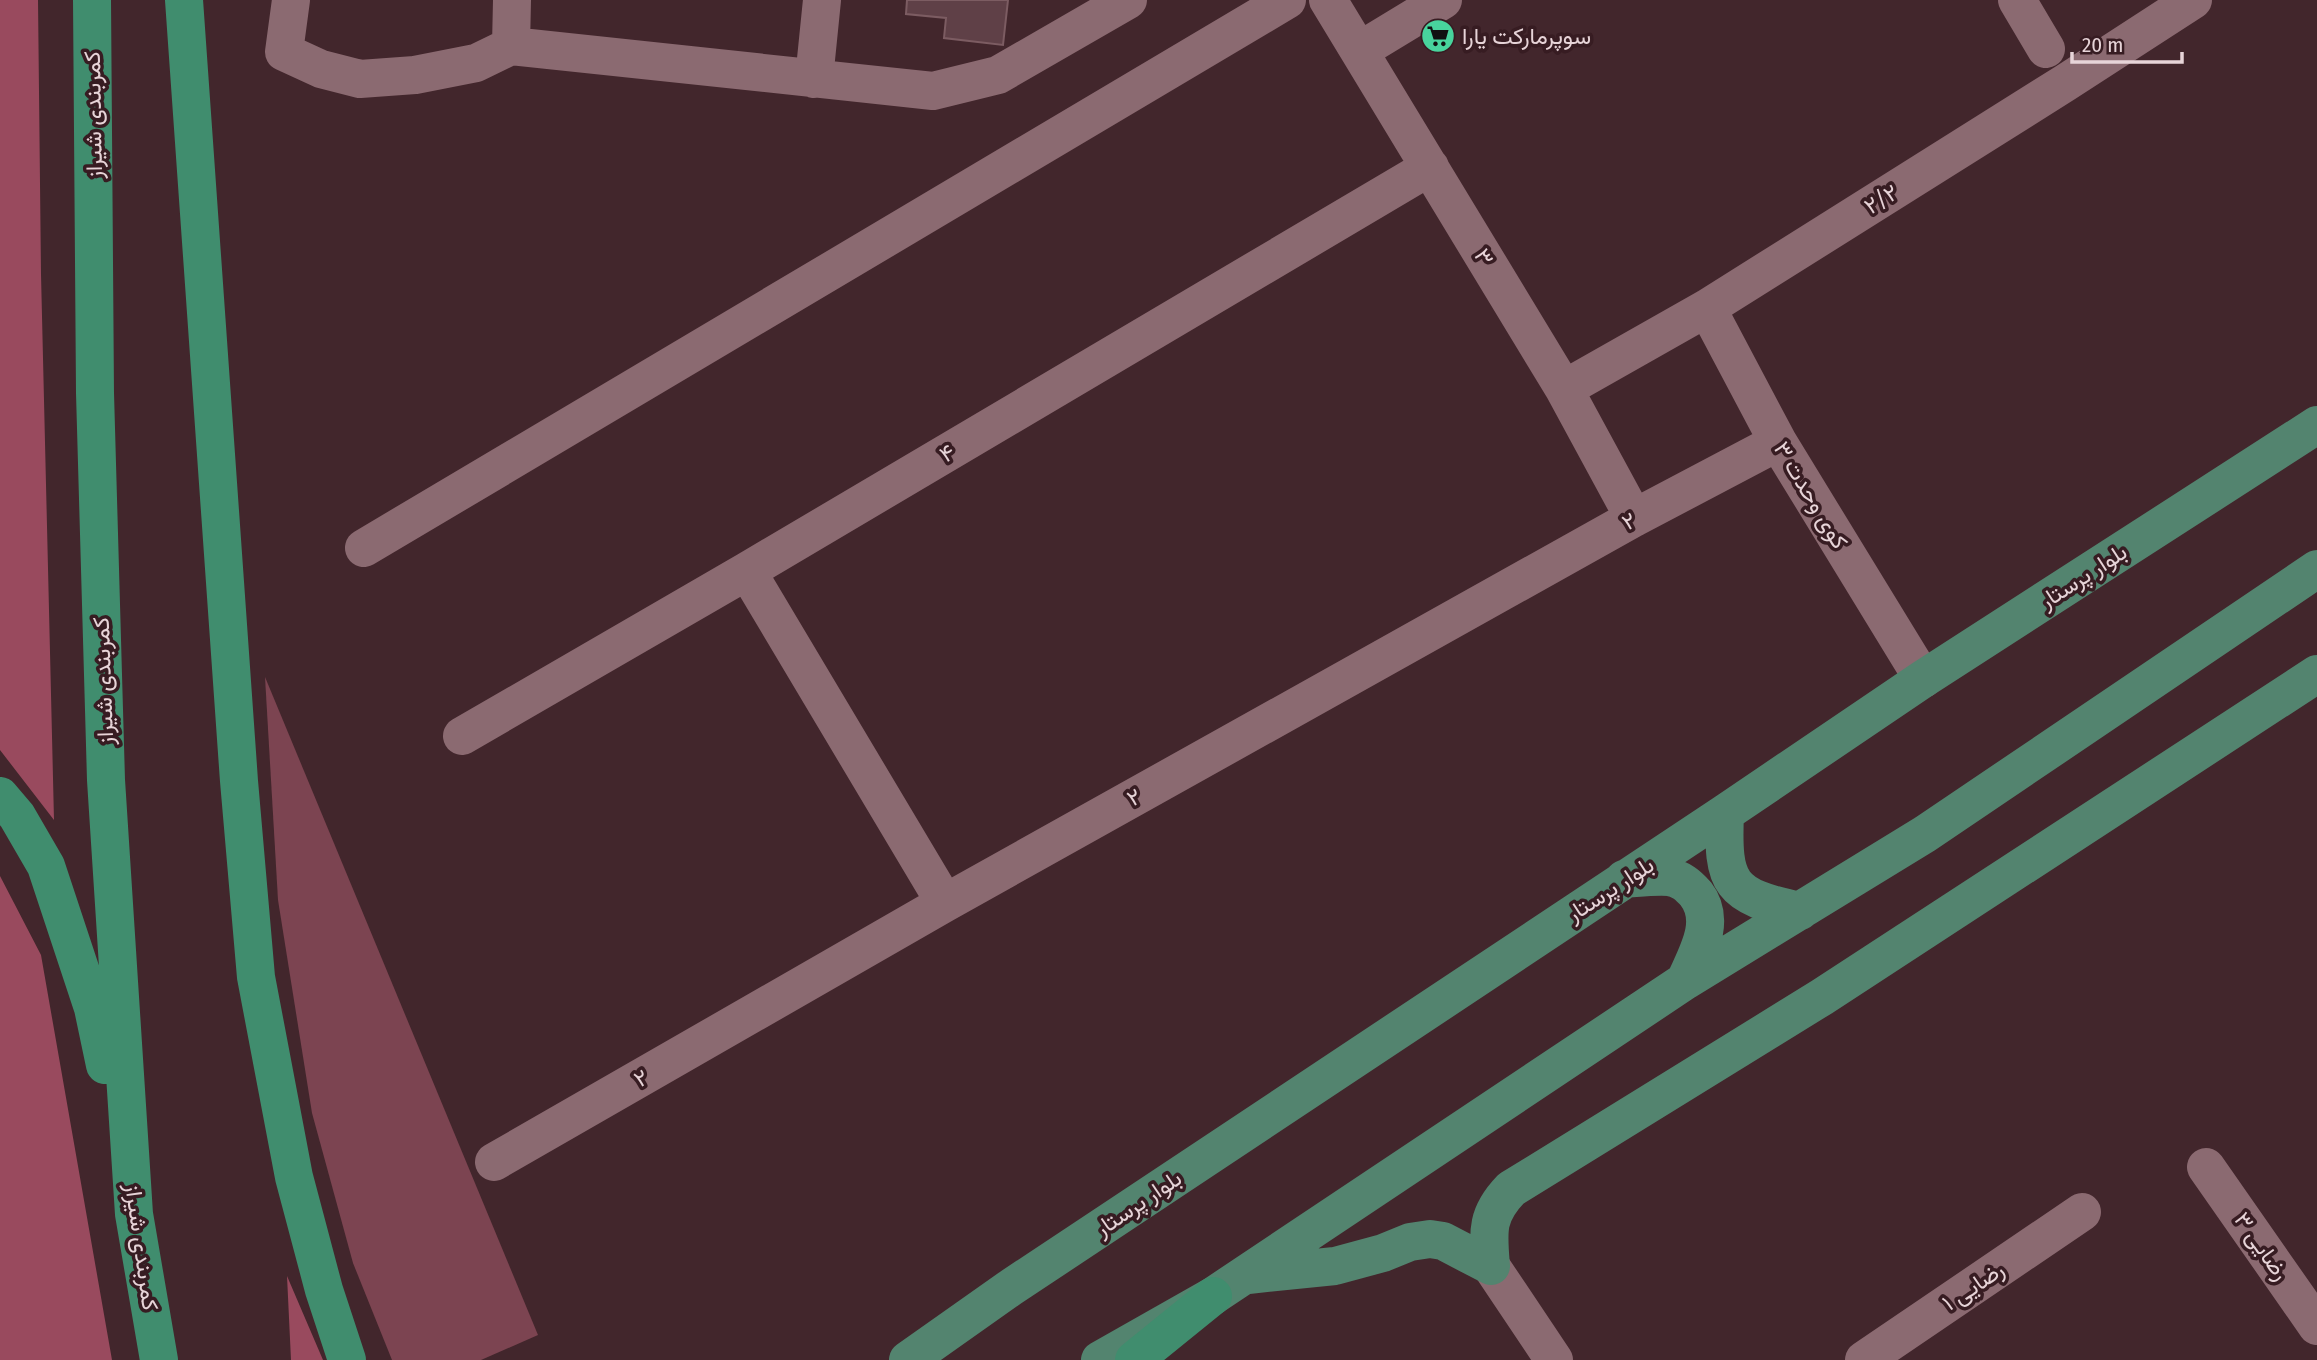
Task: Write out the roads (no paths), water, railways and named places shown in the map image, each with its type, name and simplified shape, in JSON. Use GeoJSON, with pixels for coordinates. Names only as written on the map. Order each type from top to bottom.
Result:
{"type":"FeatureCollection","features":[{"type":"Feature","properties":{"kind":"highway","name":"کمربندی شیراز"},"geometry":{"type":"LineString","coordinates":[[92,0],[95,393],[106,780],[134,1214],[159,1360]]}},
{"type":"Feature","properties":{"kind":"highway"},"geometry":{"type":"LineString","coordinates":[[184,0],[239,781],[256,977],[294,1177],[324,1290],[347,1360]]}},
{"type":"Feature","properties":{"kind":"highway"},"geometry":{"type":"LineString","coordinates":[[0,796],[17,816],[46,866],[93,1008],[134,1214]]}},
{"type":"Feature","properties":{"kind":"highway"},"geometry":{"type":"LineString","coordinates":[[1134,1360],[1228,1286]]}},
{"type":"Feature","properties":{"kind":"main road","name":"بلوار پرستار"},"geometry":{"type":"LineString","coordinates":[[908,1360],[1010,1288],[1923,679],[2317,425]]}},
{"type":"Feature","properties":{"kind":"main road"},"geometry":{"type":"LineString","coordinates":[[1100,1360],[1228,1286],[1685,981],[1926,834],[2317,569]]}},
{"type":"Feature","properties":{"kind":"main road"},"geometry":{"type":"LineString","coordinates":[[1491,1266],[1488,1233],[1491,1216],[1498,1202],[1511,1189],[1822,997],[2317,674]]}},
{"type":"Feature","properties":{"kind":"main road"},"geometry":{"type":"LineString","coordinates":[[1725,813],[1724,846],[1727,867],[1736,887],[1749,896],[1772,905],[1800,911]]}},
{"type":"Feature","properties":{"kind":"main road"},"geometry":{"type":"LineString","coordinates":[[1624,878],[1670,877],[1688,884],[1699,899],[1706,916],[1702,944],[1685,981]]}},
{"type":"Feature","properties":{"kind":"main road"},"geometry":{"type":"LineString","coordinates":[[1228,1286],[1335,1266],[1383,1253],[1409,1242],[1430,1239],[1443,1241],[1491,1266]]}},
{"type":"Feature","properties":{"kind":"street"},"geometry":{"type":"LineString","coordinates":[[291,0],[284,52],[321,69],[360,79],[415,75],[464,65],[511,46],[933,91],[998,75],[1128,0]]}},
{"type":"Feature","properties":{"kind":"street"},"geometry":{"type":"LineString","coordinates":[[511,46],[512,0]]}},
{"type":"Feature","properties":{"kind":"street"},"geometry":{"type":"LineString","coordinates":[[814,79],[822,0]]}},
{"type":"Feature","properties":{"kind":"street"},"geometry":{"type":"LineString","coordinates":[[364,548],[1287,0]]}},
{"type":"Feature","properties":{"kind":"street","name":"۳"},"geometry":{"type":"LineString","coordinates":[[1328,0],[1564,389],[1634,518]]}},
{"type":"Feature","properties":{"kind":"street"},"geometry":{"type":"LineString","coordinates":[[1359,51],[1443,0]]}},
{"type":"Feature","properties":{"kind":"street"},"geometry":{"type":"LineString","coordinates":[[2017,0],[2046,49]]}},
{"type":"Feature","properties":{"kind":"street","name":"۲/۲"},"geometry":{"type":"LineString","coordinates":[[1564,389],[1707,308],[2193,0]]}},
{"type":"Feature","properties":{"kind":"street","name":"۴"},"geometry":{"type":"LineString","coordinates":[[462,736],[747,571],[1430,167]]}},
{"type":"Feature","properties":{"kind":"street","name":"کوی وحدت ۳"},"geometry":{"type":"LineString","coordinates":[[1707,308],[1778,442],[1923,679]]}},
{"type":"Feature","properties":{"kind":"street","name":"۲"},"geometry":{"type":"LineString","coordinates":[[494,1162],[945,903],[1634,518],[1778,442]]}},
{"type":"Feature","properties":{"kind":"street"},"geometry":{"type":"LineString","coordinates":[[747,571],[945,903]]}},
{"type":"Feature","properties":{"kind":"street","name":"رضایی ۳"},"geometry":{"type":"LineString","coordinates":[[2206,1167],[2317,1326]]}},
{"type":"Feature","properties":{"kind":"street","name":"رضایی ۱"},"geometry":{"type":"LineString","coordinates":[[1864,1360],[2082,1212]]}},
{"type":"Feature","properties":{"kind":"street"},"geometry":{"type":"LineString","coordinates":[[1491,1266],[1554,1360]]}},
{"type":"Feature","properties":{"kind":"place","name":"سوپرمارکت یارا"},"geometry":{"type":"Point","coordinates":[1438,36]}}]}
